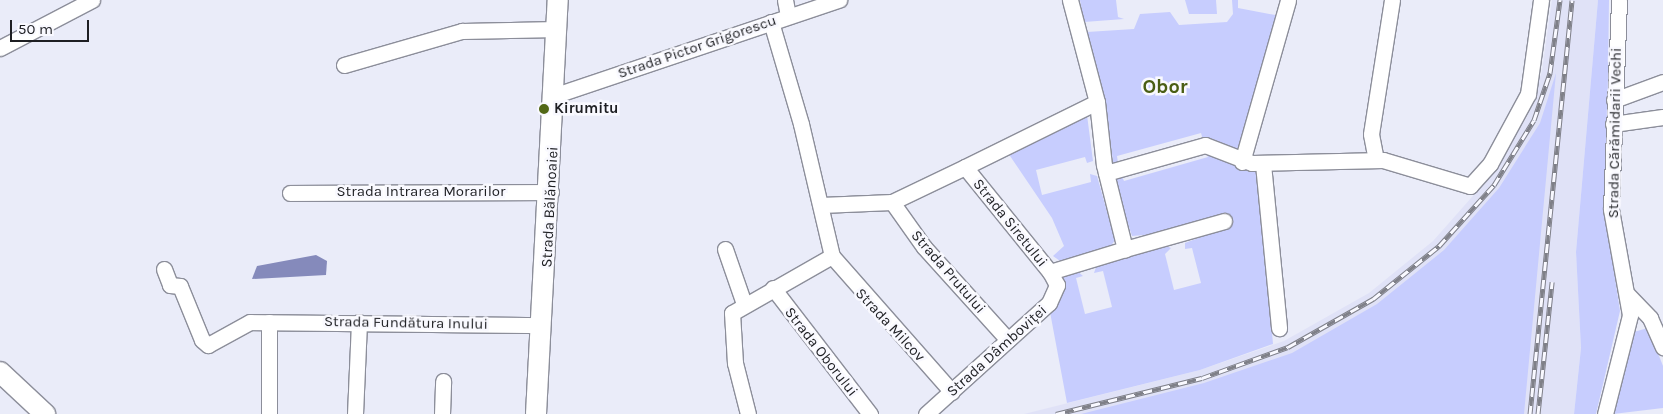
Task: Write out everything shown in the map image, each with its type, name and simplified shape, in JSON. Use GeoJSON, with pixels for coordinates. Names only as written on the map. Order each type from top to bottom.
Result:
{"type":"FeatureCollection","features":[{"type":"Feature","properties":{"kind":"main road","name":"Strada Bălănoaiei"},"geometry":{"type":"LineString","coordinates":[[536,414],[551,192],[558,0]]}},
{"type":"Feature","properties":{"kind":"main road"},"geometry":{"type":"LineString","coordinates":[[0,372],[46,414]]}},
{"type":"Feature","properties":{"kind":"street"},"geometry":{"type":"LineString","coordinates":[[0,48],[92,0]]}},
{"type":"Feature","properties":{"kind":"street"},"geometry":{"type":"LineString","coordinates":[[785,0],[788,16]]}},
{"type":"Feature","properties":{"kind":"street","name":"Strada Pictor Grigorescu"},"geometry":{"type":"LineString","coordinates":[[556,95],[839,0]]}},
{"type":"Feature","properties":{"kind":"street"},"geometry":{"type":"LineString","coordinates":[[1070,0],[1097,102],[1106,173],[1125,249]]}},
{"type":"Feature","properties":{"kind":"street"},"geometry":{"type":"LineString","coordinates":[[1242,162],[1288,0]]}},
{"type":"Feature","properties":{"kind":"street"},"geometry":{"type":"LineString","coordinates":[[1376,160],[1372,134],[1392,0]]}},
{"type":"Feature","properties":{"kind":"street"},"geometry":{"type":"LineString","coordinates":[[1106,173],[1205,145],[1242,162],[1262,164],[1376,160],[1426,172],[1462,186],[1477,181],[1513,128],[1528,94],[1542,0]]}},
{"type":"Feature","properties":{"kind":"street","name":"Strada Cărămidarii Vechi"},"geometry":{"type":"LineString","coordinates":[[1605,414],[1628,328],[1628,294],[1612,215],[1613,124],[1619,0]]}},
{"type":"Feature","properties":{"kind":"street"},"geometry":{"type":"LineString","coordinates":[[748,414],[730,320],[735,309],[832,256],[821,205],[771,22]]}},
{"type":"Feature","properties":{"kind":"street"},"geometry":{"type":"LineString","coordinates":[[344,65],[462,31],[558,29]]}},
{"type":"Feature","properties":{"kind":"street"},"geometry":{"type":"LineString","coordinates":[[1614,100],[1663,82]]}},
{"type":"Feature","properties":{"kind":"street"},"geometry":{"type":"LineString","coordinates":[[965,167],[1097,102]]}},
{"type":"Feature","properties":{"kind":"street"},"geometry":{"type":"LineString","coordinates":[[1613,124],[1663,117]]}},
{"type":"Feature","properties":{"kind":"street"},"geometry":{"type":"LineString","coordinates":[[1262,164],[1279,328]]}},
{"type":"Feature","properties":{"kind":"street","name":"Strada Siretului"},"geometry":{"type":"LineString","coordinates":[[892,202],[965,167],[1050,272]]}},
{"type":"Feature","properties":{"kind":"street","name":"Strada Intrarea Morarilor"},"geometry":{"type":"LineString","coordinates":[[290,194],[551,192]]}},
{"type":"Feature","properties":{"kind":"street"},"geometry":{"type":"LineString","coordinates":[[821,205],[892,202]]}},
{"type":"Feature","properties":{"kind":"street","name":"Strada Prutului"},"geometry":{"type":"LineString","coordinates":[[892,202],[924,247],[1008,340]]}},
{"type":"Feature","properties":{"kind":"street"},"geometry":{"type":"LineString","coordinates":[[1050,272],[1224,221]]}},
{"type":"Feature","properties":{"kind":"street"},"geometry":{"type":"LineString","coordinates":[[725,250],[744,304]]}},
{"type":"Feature","properties":{"kind":"street","name":"Strada Milcov"},"geometry":{"type":"LineString","coordinates":[[832,256],[952,392]]}},
{"type":"Feature","properties":{"kind":"street","name":"Strada Fundătura Inului"},"geometry":{"type":"LineString","coordinates":[[164,269],[170,285],[180,286],[205,344],[243,324],[269,322],[542,325]]}},
{"type":"Feature","properties":{"kind":"street","name":"Strada Dâmboviței"},"geometry":{"type":"LineString","coordinates":[[926,414],[1054,298],[1057,285],[1050,272]]}},
{"type":"Feature","properties":{"kind":"street","name":"Strada Oborului"},"geometry":{"type":"LineString","coordinates":[[772,288],[870,414]]}},
{"type":"Feature","properties":{"kind":"street"},"geometry":{"type":"LineString","coordinates":[[1628,294],[1650,318],[1663,347]]}},
{"type":"Feature","properties":{"kind":"street"},"geometry":{"type":"LineString","coordinates":[[269,322],[269,413]]}},
{"type":"Feature","properties":{"kind":"street"},"geometry":{"type":"LineString","coordinates":[[355,414],[359,322]]}},
{"type":"Feature","properties":{"kind":"street"},"geometry":{"type":"LineString","coordinates":[[442,414],[444,381]]}},
{"type":"Feature","properties":{"kind":"shaded area"},"geometry":{"type":"Polygon","coordinates":[[[1080,0],[1116,0],[1118,17],[1124,19],[1084,22],[1080,0]]]}},
{"type":"Feature","properties":{"kind":"shaded area"},"geometry":{"type":"Polygon","coordinates":[[[1185,0],[1216,0],[1217,14],[1189,14],[1185,0]]]}},
{"type":"Feature","properties":{"kind":"shaded area"},"geometry":{"type":"Polygon","coordinates":[[[1232,0],[1238,0],[1238,8],[1280,16],[1240,157],[1203,140],[1201,133],[1117,156],[1118,163],[1113,162],[1105,100],[1087,32],[1134,29],[1140,14],[1170,12],[1179,25],[1227,22],[1233,14],[1232,0]]]}},
{"type":"Feature","properties":{"kind":"shaded area"},"geometry":{"type":"Polygon","coordinates":[[[1552,0],[1598,0],[1576,252],[1581,348],[1574,414],[1024,414],[1200,370],[1284,341],[1369,293],[1433,241],[1487,180],[1527,117],[1542,71],[1552,0]]]}},
{"type":"Feature","properties":{"kind":"shaded area"},"geometry":{"type":"Polygon","coordinates":[[[1598,0],[1609,0],[1606,219],[1620,311],[1596,414],[1574,414],[1581,348],[1576,252],[1598,0]]]}},
{"type":"Feature","properties":{"kind":"shaded area"},"geometry":{"type":"Polygon","coordinates":[[[1556,73],[1524,414],[1081,414],[1204,383],[1292,353],[1377,304],[1444,250],[1499,188],[1540,123],[1556,73]]]}},
{"type":"Feature","properties":{"kind":"shaded area"},"geometry":{"type":"Polygon","coordinates":[[[1087,115],[1093,161],[1087,163],[1085,157],[1036,170],[1042,195],[1091,182],[1090,174],[1097,176],[1115,240],[1110,247],[1060,261],[1053,256],[1064,246],[1052,218],[1006,150],[1087,115]]]}},
{"type":"Feature","properties":{"kind":"shaded area"},"geometry":{"type":"Polygon","coordinates":[[[1206,151],[1230,163],[1258,168],[1273,344],[1200,370],[1067,403],[1050,312],[1060,296],[1064,272],[1075,269],[1083,276],[1076,278],[1085,314],[1112,307],[1103,271],[1094,273],[1097,264],[1164,245],[1171,248],[1165,254],[1174,290],[1201,283],[1192,248],[1185,249],[1185,243],[1225,228],[1132,236],[1114,182],[1121,174],[1124,181],[1208,157],[1206,151]]]}},
{"type":"Feature","properties":{"kind":"shaded area"},"geometry":{"type":"Polygon","coordinates":[[[316,255],[327,261],[326,275],[252,279],[257,266],[316,255]]]}},
{"type":"Feature","properties":{"kind":"shaded area"},"geometry":{"type":"Polygon","coordinates":[[[1648,328],[1663,366],[1663,408],[1613,414],[1630,333],[1648,328]]]}},
{"type":"Feature","properties":{"kind":"railway"},"geometry":{"type":"LineString","coordinates":[[1056,414],[1202,378],[1288,347],[1373,299],[1439,246],[1494,185],[1534,120],[1550,73],[1560,0]]}},
{"type":"Feature","properties":{"kind":"railway"},"geometry":{"type":"LineString","coordinates":[[1530,414],[1572,0]]}},
{"type":"Feature","properties":{"kind":"railway"},"geometry":{"type":"LineString","coordinates":[[1538,414],[1552,282]]}},
{"type":"Feature","properties":{"kind":"place","name":"Kirumitu"},"geometry":{"type":"Point","coordinates":[544,109]}},
{"type":"Feature","properties":{"kind":"district","name":"Obor"},"geometry":{"type":"Point","coordinates":[1165,86]}}]}
